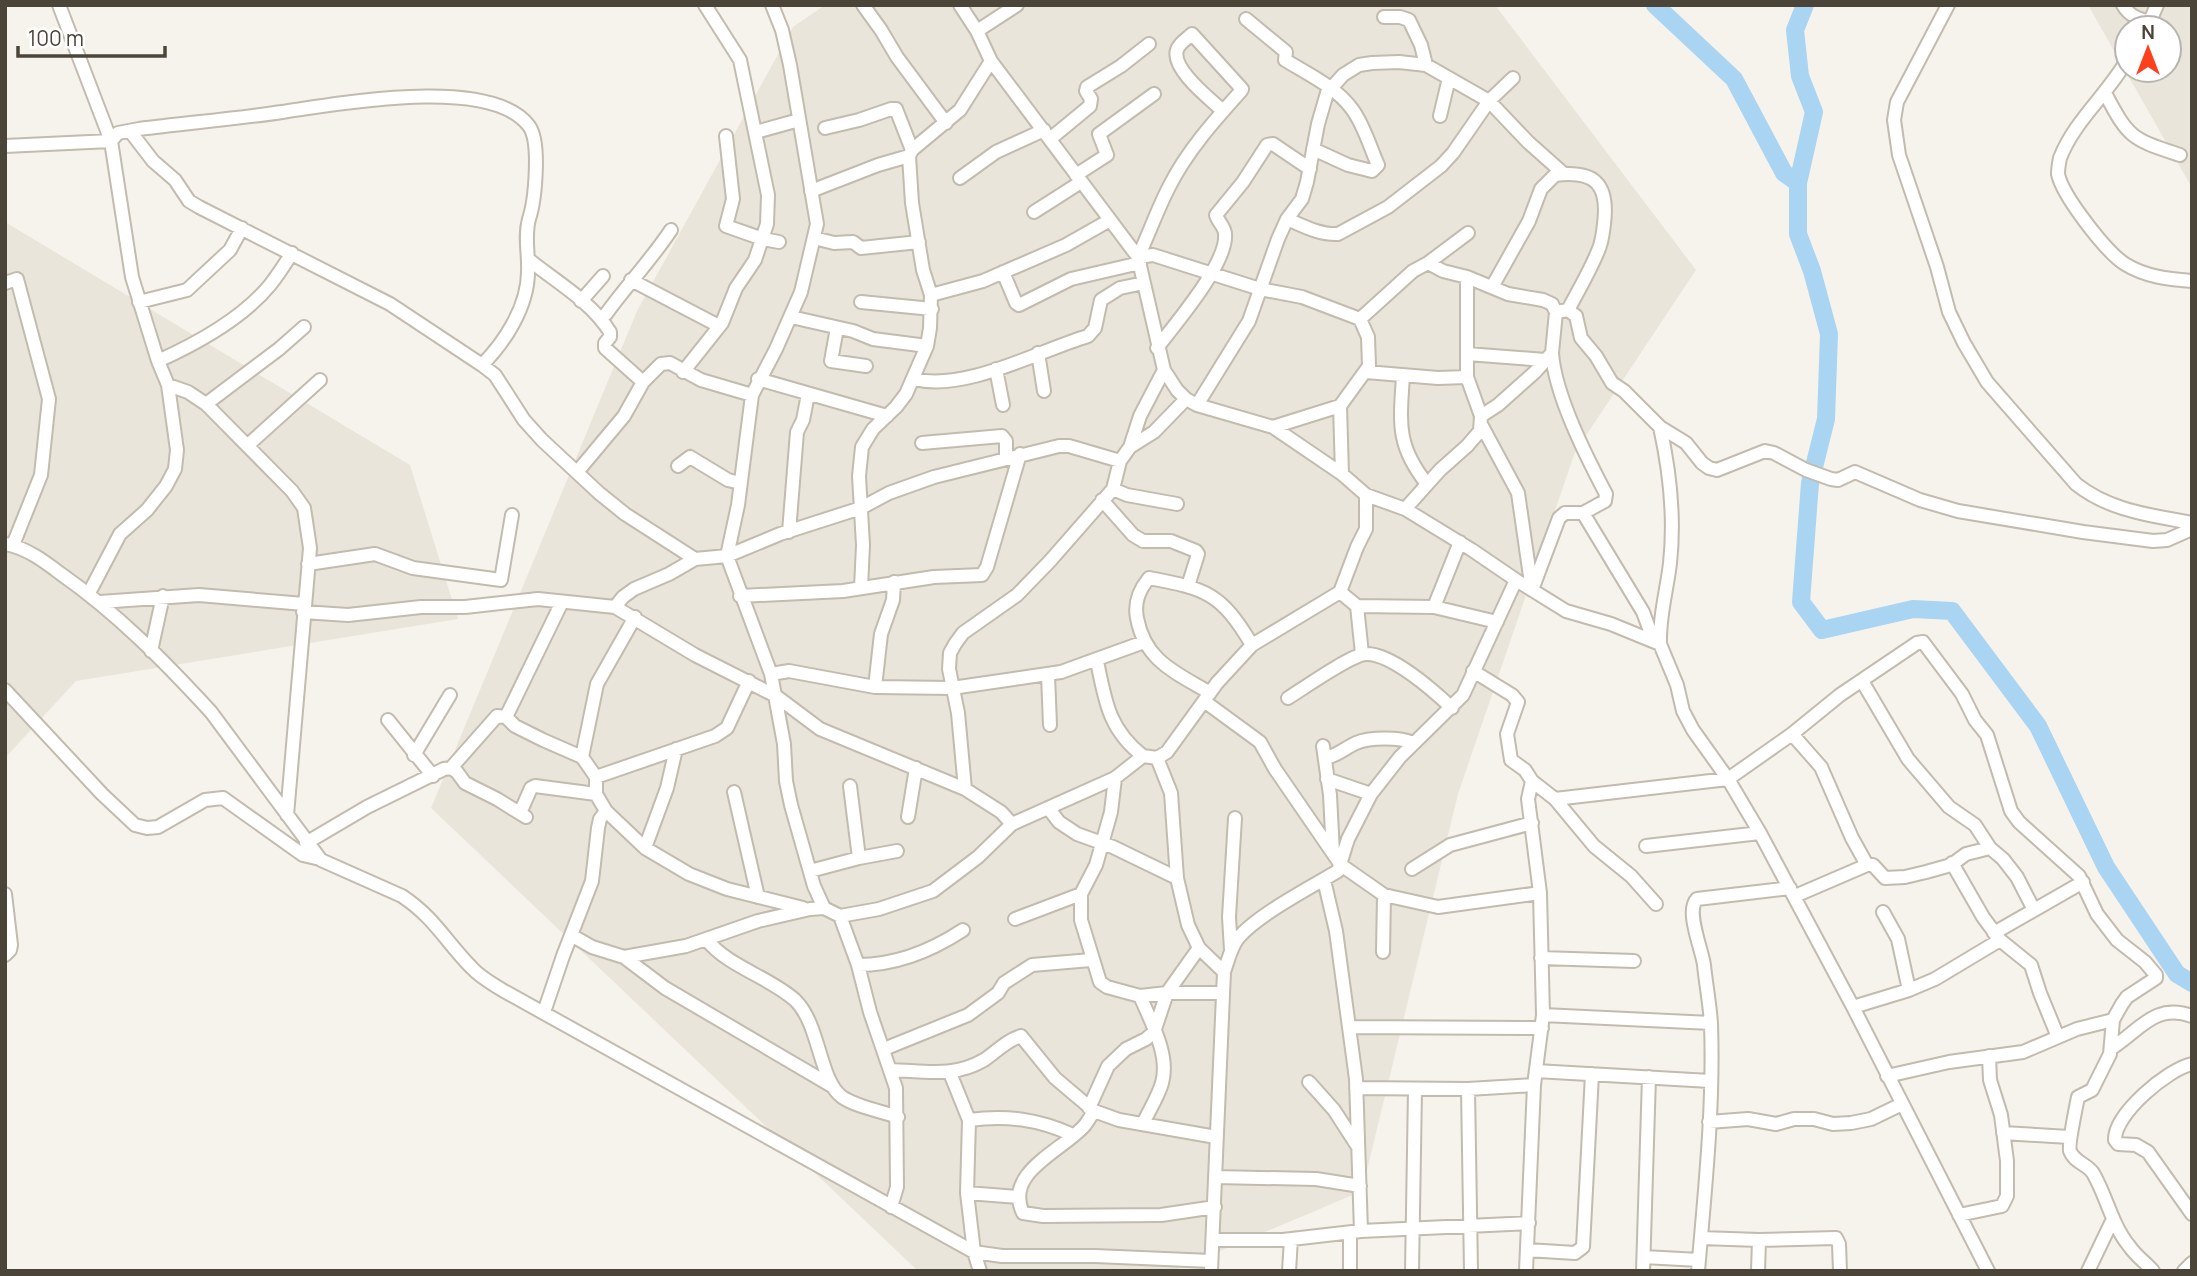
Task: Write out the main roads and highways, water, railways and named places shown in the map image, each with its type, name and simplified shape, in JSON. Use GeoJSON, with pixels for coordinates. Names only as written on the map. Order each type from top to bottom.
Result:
{"type":"FeatureCollection","features":[{"type":"Feature","properties":{"kind":"waterway"},"geometry":{"type":"LineString","coordinates":[[1655,5],[1734,79],[1784,173],[1798,183]]}},
{"type":"Feature","properties":{"kind":"waterway"},"geometry":{"type":"LineString","coordinates":[[1805,5],[1795,30],[1800,76],[1814,112],[1798,183],[1798,234],[1812,271],[1829,334],[1826,419],[1810,483],[1801,602],[1822,630],[1913,609],[1952,611],[2038,726],[2106,867],[2177,974],[2192,983]]}}]}
